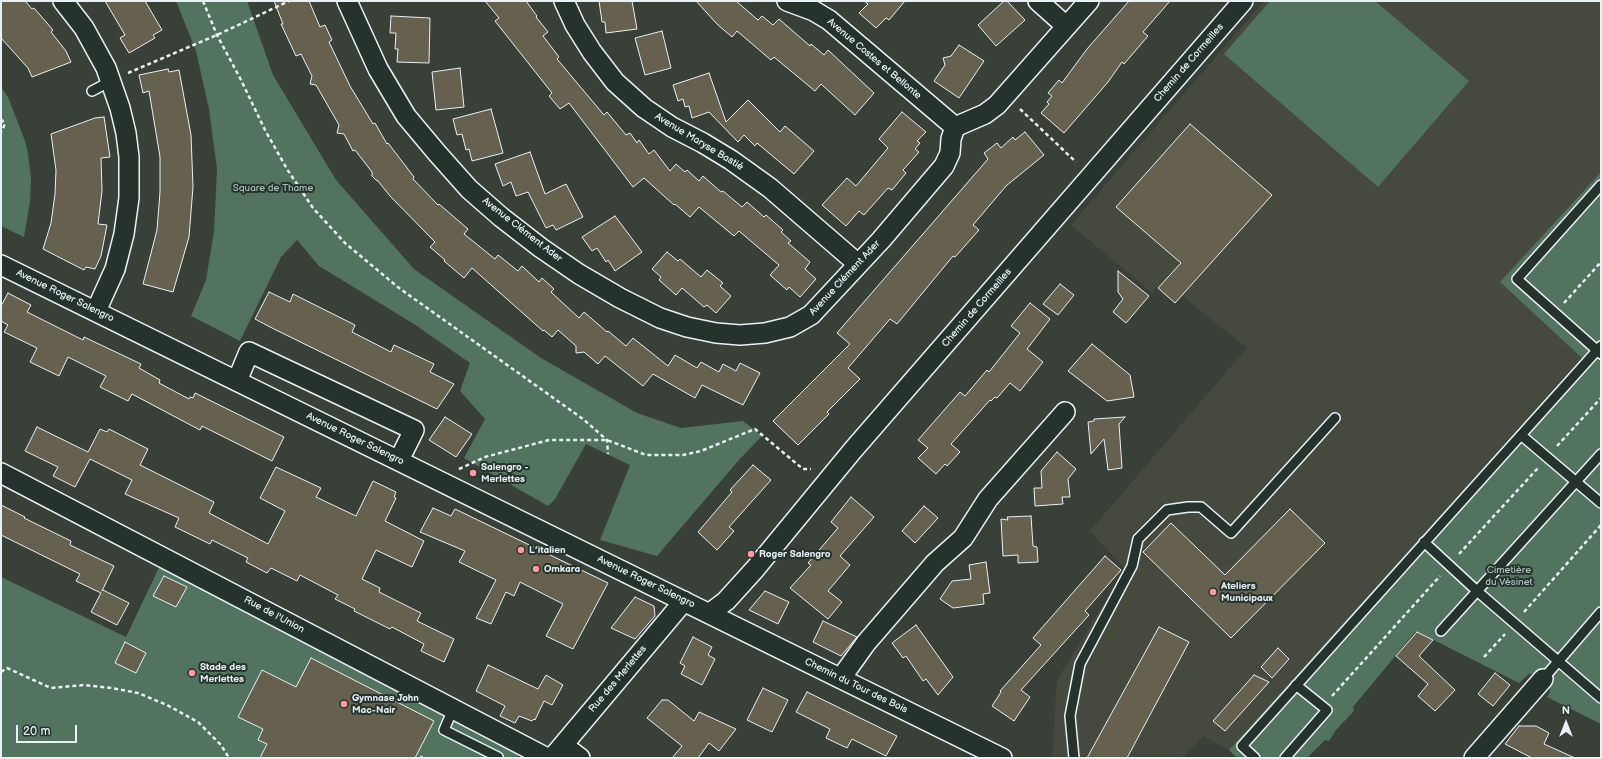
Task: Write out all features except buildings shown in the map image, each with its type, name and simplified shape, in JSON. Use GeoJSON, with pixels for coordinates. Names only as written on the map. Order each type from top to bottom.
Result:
{"type":"FeatureCollection","features":[{"type":"Feature","properties":{"kind":"street"},"geometry":{"type":"LineString","coordinates":[[63,1],[89,36],[100,55],[111,81],[126,133],[129,167],[129,198],[124,234],[118,257],[106,290],[96,311]]}},
{"type":"Feature","properties":{"kind":"street","name":"Avenue Clément Ader"},"geometry":{"type":"LineString","coordinates":[[348,1],[378,69],[406,116],[437,154],[469,189],[535,243],[579,274],[620,298],[660,318],[687,327],[716,333],[740,336],[765,333],[790,327],[811,315],[881,240],[944,166],[950,154],[951,139],[955,126]]}},
{"type":"Feature","properties":{"kind":"street","name":"Avenue Maryse Bastié"},"geometry":{"type":"LineString","coordinates":[[564,1],[575,25],[592,52],[615,82],[644,108],[672,127],[720,153],[770,188],[858,264]]}},
{"type":"Feature","properties":{"kind":"street","name":"Avenue Costes et Bellonte"},"geometry":{"type":"LineString","coordinates":[[787,1],[814,11],[829,20],[955,126]]}},
{"type":"Feature","properties":{"kind":"street"},"geometry":{"type":"LineString","coordinates":[[1038,1],[1066,26]]}},
{"type":"Feature","properties":{"kind":"street"},"geometry":{"type":"LineString","coordinates":[[955,126],[985,114],[1005,95],[1088,1]]}},
{"type":"Feature","properties":{"kind":"street","name":"Chemin de Cormeilles"},"geometry":{"type":"LineString","coordinates":[[710,613],[726,601],[755,569],[853,450],[1243,1]]}},
{"type":"Feature","properties":{"kind":"street","name":"Avenue Roger Salengro"},"geometry":{"type":"LineString","coordinates":[[1,265],[710,613]]}},
{"type":"Feature","properties":{"kind":"street"},"geometry":{"type":"LineString","coordinates":[[237,381],[249,352],[414,430],[399,460]]}},
{"type":"Feature","properties":{"kind":"street"},"geometry":{"type":"LineString","coordinates":[[841,678],[866,643],[935,563],[964,538],[988,499],[1065,412]]}},
{"type":"Feature","properties":{"kind":"street","name":"Rue de l'Union"},"geometry":{"type":"LineString","coordinates":[[1,473],[547,758]]}},
{"type":"Feature","properties":{"kind":"street","name":"Rue des Merlettes"},"geometry":{"type":"LineString","coordinates":[[557,751],[684,601]]}},
{"type":"Feature","properties":{"kind":"street","name":"Chemin du Tour des Bois"},"geometry":{"type":"LineString","coordinates":[[710,613],[1002,758]]}},
{"type":"Feature","properties":{"kind":"street"},"geometry":{"type":"LineString","coordinates":[[1474,758],[1543,679]]}},
{"type":"Feature","properties":{"kind":"street"},"geometry":{"type":"LineString","coordinates":[[557,751],[580,758]]}},
{"type":"Feature","properties":{"kind":"lane"},"geometry":{"type":"LineString","coordinates":[[92,91],[111,81]]}},
{"type":"Feature","properties":{"kind":"lane"},"geometry":{"type":"LineString","coordinates":[[1255,758],[1242,746],[1424,542],[1600,350],[1517,279],[1601,185]]}},
{"type":"Feature","properties":{"kind":"lane"},"geometry":{"type":"LineString","coordinates":[[1074,758],[1070,716],[1080,664],[1132,566],[1138,539],[1167,510],[1188,507],[1201,507],[1231,532],[1335,418]]}},
{"type":"Feature","properties":{"kind":"lane"},"geometry":{"type":"LineString","coordinates":[[1521,435],[1601,503]]}},
{"type":"Feature","properties":{"kind":"lane"},"geometry":{"type":"LineString","coordinates":[[1441,631],[1601,454]]}},
{"type":"Feature","properties":{"kind":"lane"},"geometry":{"type":"LineString","coordinates":[[1424,542],[1477,591],[1601,698]]}},
{"type":"Feature","properties":{"kind":"lane"},"geometry":{"type":"LineString","coordinates":[[1543,679],[1601,612]]}},
{"type":"Feature","properties":{"kind":"lane"},"geometry":{"type":"LineString","coordinates":[[1285,758],[1327,710],[1296,685]]}},
{"type":"Feature","properties":{"kind":"lane"},"geometry":{"type":"LineString","coordinates":[[453,709],[444,730],[498,756]]}},
{"type":"Feature","properties":{"kind":"path"},"geometry":{"type":"LineString","coordinates":[[203,1],[217,35],[265,130],[287,169],[313,208],[345,243],[399,288],[583,420],[607,440],[646,455],[683,455],[701,451],[755,429],[803,469],[812,469]]}},
{"type":"Feature","properties":{"kind":"path"},"geometry":{"type":"LineString","coordinates":[[111,81],[217,35],[289,1]]}},
{"type":"Feature","properties":{"kind":"path"},"geometry":{"type":"LineString","coordinates":[[1005,95],[1078,164]]}},
{"type":"Feature","properties":{"kind":"path"},"geometry":{"type":"LineString","coordinates":[[1,119],[5,124],[1,132]]}},
{"type":"Feature","properties":{"kind":"path"},"geometry":{"type":"LineString","coordinates":[[1555,312],[1601,262]]}},
{"type":"Feature","properties":{"kind":"path"},"geometry":{"type":"LineString","coordinates":[[1322,706],[1601,398]]}},
{"type":"Feature","properties":{"kind":"path"},"geometry":{"type":"LineString","coordinates":[[458,469],[485,457],[549,440],[607,440]]}},
{"type":"Feature","properties":{"kind":"path"},"geometry":{"type":"LineString","coordinates":[[607,440],[608,454]]}},
{"type":"Feature","properties":{"kind":"path"},"geometry":{"type":"LineString","coordinates":[[1484,658],[1601,525]]}},
{"type":"Feature","properties":{"kind":"path"},"geometry":{"type":"LineString","coordinates":[[1,672],[7,668],[51,688],[84,686],[111,688],[138,693],[167,705],[198,722],[221,745],[229,758]]}},
{"type":"Feature","properties":{"kind":"shaded area"},"geometry":{"type":"Polygon","coordinates":[[[1264,1],[1601,1],[1601,172],[1500,282],[1582,357],[1229,750],[1203,736],[1182,758],[1052,758],[1057,680],[1125,569],[1090,531],[1247,348],[1192,304],[1165,279],[1151,292],[1071,225],[1264,1]]]}},
{"type":"Feature","properties":{"kind":"green space","name":"Square de Thame"},"geometry":{"type":"Polygon","coordinates":[[[176,1],[247,1],[273,75],[336,180],[414,269],[541,358],[637,413],[681,428],[743,421],[762,436],[738,461],[657,556],[600,540],[630,465],[586,444],[555,499],[548,506],[464,458],[485,419],[460,391],[470,363],[414,324],[319,266],[297,240],[281,257],[240,341],[191,316],[206,280],[214,231],[217,169],[209,109],[196,51],[176,1]]]}},
{"type":"Feature","properties":{"kind":"green space"},"geometry":{"type":"Polygon","coordinates":[[[1270,1],[1375,1],[1469,81],[1378,187],[1224,54],[1270,1]]]}},
{"type":"Feature","properties":{"kind":"green space"},"geometry":{"type":"Polygon","coordinates":[[[1,87],[8,97],[25,141],[28,153],[31,179],[30,202],[24,237],[1,226],[1,87]]]}},
{"type":"Feature","properties":{"kind":"green space","name":"Cimetière du Vésinet"},"geometry":{"type":"Polygon","coordinates":[[[1601,172],[1601,724],[1547,697],[1550,692],[1549,684],[1537,674],[1529,674],[1519,683],[1416,631],[1353,707],[1354,711],[1336,730],[1329,741],[1325,740],[1307,758],[1237,758],[1229,750],[1582,358],[1500,282],[1601,172]]]}},
{"type":"Feature","properties":{"kind":"green space","name":"Stade des Merlettes"},"geometry":{"type":"Polygon","coordinates":[[[164,557],[520,753],[516,758],[1,758],[1,577],[126,637],[164,557]]]}},
{"type":"Feature","properties":{"kind":"place","name":"Salengro - Merlettes"},"geometry":{"type":"Point","coordinates":[473,473]}},
{"type":"Feature","properties":{"kind":"place","name":"L’italien"},"geometry":{"type":"Point","coordinates":[521,550]}},
{"type":"Feature","properties":{"kind":"place","name":"Roger Salengro"},"geometry":{"type":"Point","coordinates":[751,554]}},
{"type":"Feature","properties":{"kind":"place","name":"Omkara"},"geometry":{"type":"Point","coordinates":[536,569]}},
{"type":"Feature","properties":{"kind":"place","name":"Ateliers Municipaux"},"geometry":{"type":"Point","coordinates":[1213,592]}},
{"type":"Feature","properties":{"kind":"place","name":"Stade des Merlettes"},"geometry":{"type":"Point","coordinates":[192,673]}},
{"type":"Feature","properties":{"kind":"place","name":"Gymnase John Mac-Nair"},"geometry":{"type":"Point","coordinates":[344,704]}}]}
